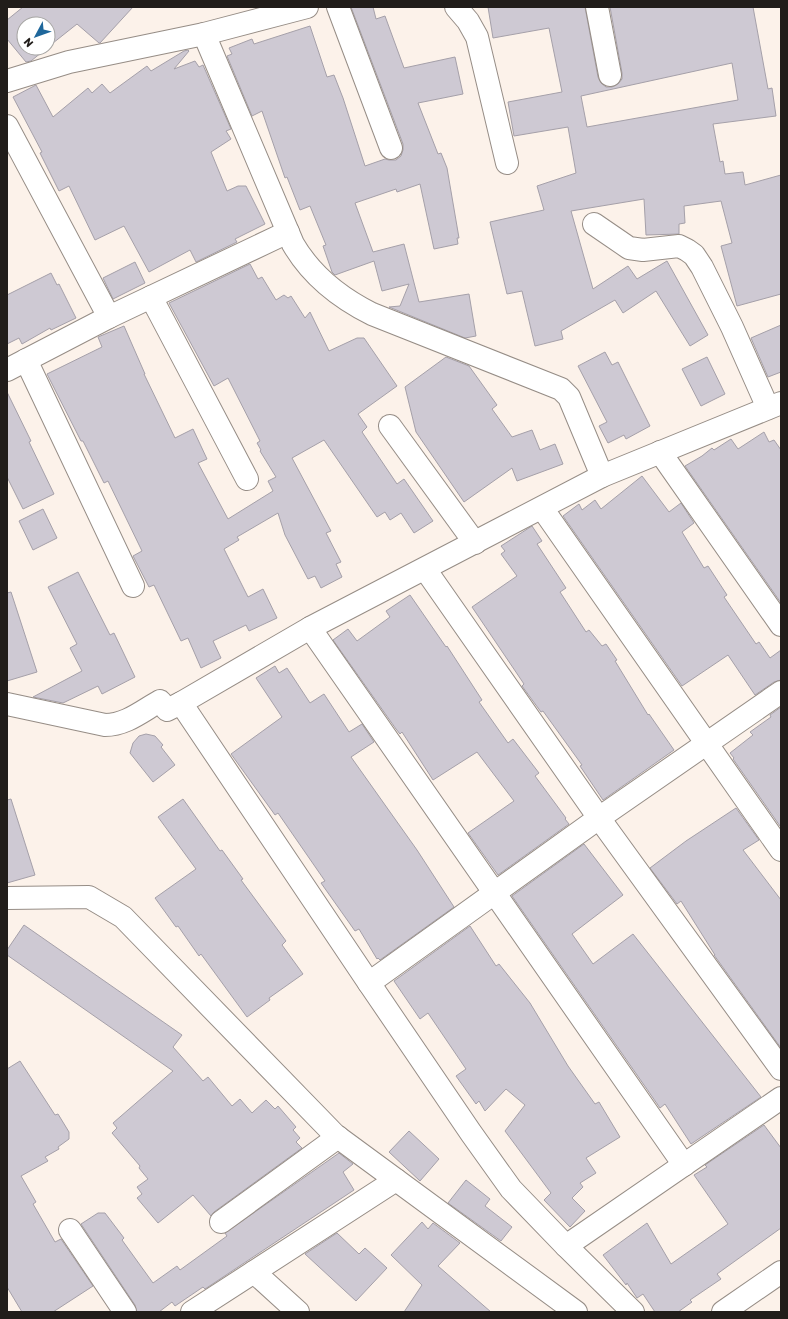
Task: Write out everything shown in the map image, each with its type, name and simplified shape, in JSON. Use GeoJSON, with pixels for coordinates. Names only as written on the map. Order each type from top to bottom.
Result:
{"type":"FeatureCollection","features":[{"type":"Feature","properties":{"kind":"street"},"geometry":{"type":"LineString","coordinates":[[11,73],[204,34],[307,7]]}},
{"type":"Feature","properties":{"kind":"street"},"geometry":{"type":"LineString","coordinates":[[338,7],[391,148]]}},
{"type":"Feature","properties":{"kind":"street"},"geometry":{"type":"LineString","coordinates":[[456,7],[468,22],[477,37],[507,163]]}},
{"type":"Feature","properties":{"kind":"street"},"geometry":{"type":"LineString","coordinates":[[597,7],[610,75]]}},
{"type":"Feature","properties":{"kind":"street"},"geometry":{"type":"LineString","coordinates":[[204,34],[288,232],[301,257],[315,273],[345,300],[372,314],[561,388],[569,397],[602,476]]}},
{"type":"Feature","properties":{"kind":"street"},"geometry":{"type":"LineString","coordinates":[[7,126],[109,317]]}},
{"type":"Feature","properties":{"kind":"street"},"geometry":{"type":"LineString","coordinates":[[7,704],[105,725],[115,725],[124,722],[160,701],[167,710],[310,628],[602,476],[774,405],[702,267],[694,255],[678,246],[643,250],[629,248],[594,224]]}},
{"type":"Feature","properties":{"kind":"street"},"geometry":{"type":"LineString","coordinates":[[7,370],[109,317],[288,232]]}},
{"type":"Feature","properties":{"kind":"street"},"geometry":{"type":"LineString","coordinates":[[151,297],[248,479]]}},
{"type":"Feature","properties":{"kind":"street"},"geometry":{"type":"LineString","coordinates":[[26,360],[132,586]]}},
{"type":"Feature","properties":{"kind":"street"},"geometry":{"type":"LineString","coordinates":[[390,426],[475,543]]}},
{"type":"Feature","properties":{"kind":"street"},"geometry":{"type":"LineString","coordinates":[[660,452],[781,625]]}},
{"type":"Feature","properties":{"kind":"street"},"geometry":{"type":"LineString","coordinates":[[542,508],[781,850]]}},
{"type":"Feature","properties":{"kind":"street"},"geometry":{"type":"LineString","coordinates":[[425,569],[599,818],[781,1069]]}},
{"type":"Feature","properties":{"kind":"street"},"geometry":{"type":"LineString","coordinates":[[310,628],[684,1165]]}},
{"type":"Feature","properties":{"kind":"street"},"geometry":{"type":"LineString","coordinates":[[369,983],[599,818],[781,692]]}},
{"type":"Feature","properties":{"kind":"street"},"geometry":{"type":"LineString","coordinates":[[181,703],[369,983],[511,1189],[566,1246],[634,1312]]}},
{"type":"Feature","properties":{"kind":"street"},"geometry":{"type":"LineString","coordinates":[[7,898],[89,897],[123,917],[338,1137],[576,1312]]}},
{"type":"Feature","properties":{"kind":"street"},"geometry":{"type":"LineString","coordinates":[[566,1246],[781,1098]]}},
{"type":"Feature","properties":{"kind":"street"},"geometry":{"type":"LineString","coordinates":[[221,1222],[338,1137]]}},
{"type":"Feature","properties":{"kind":"street"},"geometry":{"type":"LineString","coordinates":[[193,1312],[396,1180]]}},
{"type":"Feature","properties":{"kind":"street"},"geometry":{"type":"LineString","coordinates":[[70,1230],[125,1312]]}},
{"type":"Feature","properties":{"kind":"street"},"geometry":{"type":"LineString","coordinates":[[254,1272],[298,1312]]}},
{"type":"Feature","properties":{"kind":"street"},"geometry":{"type":"LineString","coordinates":[[723,1312],[781,1272]]}},
{"type":"Feature","properties":{"kind":"building"},"geometry":{"type":"Polygon","coordinates":[[[23,7],[133,7],[100,43],[77,24],[56,41],[56,16],[16,16],[16,50],[7,39],[7,20],[23,7]]]}},
{"type":"Feature","properties":{"kind":"building"},"geometry":{"type":"Polygon","coordinates":[[[351,7],[373,7],[376,19],[385,16],[404,68],[455,57],[463,94],[418,103],[438,154],[441,153],[447,168],[459,238],[457,238],[458,244],[434,249],[420,184],[397,192],[396,189],[355,203],[373,252],[404,244],[419,302],[469,294],[476,336],[465,338],[389,307],[400,306],[409,284],[382,291],[374,261],[335,275],[332,272],[323,246],[326,245],[310,206],[300,210],[287,177],[285,178],[262,111],[252,116],[227,56],[232,54],[229,48],[252,39],[254,44],[310,26],[327,77],[334,75],[365,166],[385,159],[396,160],[401,156],[403,144],[351,7]]]}},
{"type":"Feature","properties":{"kind":"building"},"geometry":{"type":"Polygon","coordinates":[[[488,7],[585,7],[598,77],[601,83],[606,87],[612,87],[618,84],[622,79],[622,73],[610,7],[753,7],[768,89],[772,88],[776,116],[713,124],[720,162],[723,161],[725,174],[743,172],[745,185],[781,175],[781,294],[737,306],[721,246],[732,243],[721,201],[684,206],[685,223],[679,224],[679,234],[646,235],[644,199],[571,211],[593,289],[628,266],[637,279],[667,261],[708,335],[690,346],[656,291],[623,313],[615,300],[561,331],[563,339],[535,346],[522,291],[507,294],[490,222],[544,210],[537,186],[576,173],[568,127],[514,136],[508,102],[562,92],[549,28],[493,38],[488,7]],[[732,63],[581,96],[587,127],[738,100],[732,63]]]}},
{"type":"Feature","properties":{"kind":"building"},"geometry":{"type":"Polygon","coordinates":[[[188,50],[189,51],[174,69],[195,61],[199,67],[203,65],[231,129],[226,131],[231,139],[211,152],[227,191],[238,186],[246,186],[265,224],[235,239],[237,242],[196,262],[190,250],[149,272],[124,226],[95,240],[69,186],[59,191],[40,153],[42,152],[13,97],[36,85],[53,117],[88,88],[92,93],[102,84],[110,93],[147,66],[151,71],[188,50]]]}},
{"type":"Feature","properties":{"kind":"building"},"geometry":{"type":"Polygon","coordinates":[[[21,56],[37,56],[31,61],[26,62],[21,56]]]}},
{"type":"Feature","properties":{"kind":"building"},"geometry":{"type":"Polygon","coordinates":[[[135,262],[145,283],[113,299],[103,278],[135,262]]]}},
{"type":"Feature","properties":{"kind":"building"},"geometry":{"type":"Polygon","coordinates":[[[250,264],[258,279],[262,277],[276,300],[284,295],[288,298],[291,296],[305,318],[310,312],[329,351],[357,338],[364,338],[397,386],[358,414],[367,427],[362,432],[397,484],[404,479],[433,521],[414,533],[401,513],[390,520],[385,512],[377,517],[324,440],[292,458],[331,531],[326,533],[341,562],[336,564],[342,577],[321,588],[315,576],[308,579],[285,535],[278,513],[237,537],[239,540],[224,549],[248,597],[263,589],[277,618],[249,631],[246,625],[213,641],[221,658],[201,668],[188,638],[181,641],[154,585],[149,587],[133,556],[142,551],[108,481],[104,483],[47,374],[102,347],[98,337],[124,326],[144,374],[175,438],[193,429],[207,459],[198,463],[228,519],[273,491],[268,481],[276,477],[260,451],[261,450],[257,443],[260,441],[228,378],[214,386],[169,303],[250,264]]]}},
{"type":"Feature","properties":{"kind":"building"},"geometry":{"type":"Polygon","coordinates":[[[51,273],[57,285],[59,284],[76,318],[51,330],[50,328],[22,344],[19,338],[7,344],[7,295],[51,273]]]}},
{"type":"Feature","properties":{"kind":"building"},"geometry":{"type":"Polygon","coordinates":[[[781,325],[781,372],[768,377],[751,338],[781,325]]]}},
{"type":"Feature","properties":{"kind":"building"},"geometry":{"type":"Polygon","coordinates":[[[605,352],[612,365],[618,362],[650,426],[626,439],[624,435],[608,443],[599,426],[607,422],[578,366],[605,352]]]}},
{"type":"Feature","properties":{"kind":"building"},"geometry":{"type":"Polygon","coordinates":[[[446,357],[469,366],[497,405],[492,409],[512,437],[532,430],[540,450],[555,444],[563,464],[517,481],[512,468],[464,502],[416,432],[405,387],[446,357]]]}},
{"type":"Feature","properties":{"kind":"building"},"geometry":{"type":"Polygon","coordinates":[[[707,357],[725,394],[701,406],[682,369],[707,357]]]}},
{"type":"Feature","properties":{"kind":"building"},"geometry":{"type":"Polygon","coordinates":[[[7,392],[31,441],[29,442],[54,494],[23,509],[7,477],[7,392]]]}},
{"type":"Feature","properties":{"kind":"building"},"geometry":{"type":"Polygon","coordinates":[[[764,432],[769,442],[774,440],[781,450],[781,603],[685,466],[712,448],[714,450],[731,439],[738,449],[764,432]]]}},
{"type":"Feature","properties":{"kind":"building"},"geometry":{"type":"Polygon","coordinates":[[[642,476],[669,512],[681,503],[694,523],[682,532],[704,568],[708,566],[727,595],[724,597],[756,644],[759,642],[770,658],[781,650],[781,680],[774,682],[755,695],[728,655],[682,686],[563,516],[579,504],[582,510],[595,500],[601,509],[642,476]]]}},
{"type":"Feature","properties":{"kind":"building"},"geometry":{"type":"Polygon","coordinates":[[[43,509],[57,538],[33,550],[19,521],[43,509]]]}},
{"type":"Feature","properties":{"kind":"building"},"geometry":{"type":"Polygon","coordinates":[[[532,526],[542,541],[537,544],[566,588],[560,592],[586,632],[589,630],[602,646],[606,644],[617,660],[615,661],[648,715],[649,714],[674,750],[603,800],[580,766],[582,765],[543,711],[541,712],[522,686],[524,684],[472,607],[517,576],[501,554],[505,551],[501,546],[532,526]]]}},
{"type":"Feature","properties":{"kind":"building"},"geometry":{"type":"Polygon","coordinates":[[[78,572],[110,635],[114,633],[135,677],[102,694],[98,686],[63,703],[33,697],[82,671],[70,648],[77,644],[48,587],[78,572]]]}},
{"type":"Feature","properties":{"kind":"building"},"geometry":{"type":"Polygon","coordinates":[[[11,592],[37,672],[7,681],[7,593],[11,592]]]}},
{"type":"Feature","properties":{"kind":"building"},"geometry":{"type":"Polygon","coordinates":[[[410,595],[446,647],[447,646],[482,700],[479,702],[508,743],[513,739],[539,773],[535,776],[569,824],[498,875],[468,833],[514,801],[477,752],[433,780],[402,732],[400,734],[396,729],[333,640],[348,629],[357,641],[390,617],[386,611],[410,595]]]}},
{"type":"Feature","properties":{"kind":"building"},"geometry":{"type":"Polygon","coordinates":[[[275,666],[279,673],[287,668],[310,703],[324,694],[349,732],[362,724],[374,742],[351,757],[417,850],[454,907],[380,960],[378,958],[377,959],[359,929],[355,931],[321,883],[325,881],[278,813],[275,815],[231,754],[282,717],[256,678],[275,666]]]}},
{"type":"Feature","properties":{"kind":"building"},"geometry":{"type":"Polygon","coordinates":[[[781,707],[780,826],[730,753],[753,735],[750,732],[771,717],[770,715],[781,707]]]}},
{"type":"Feature","properties":{"kind":"building"},"geometry":{"type":"Polygon","coordinates":[[[146,734],[155,736],[163,745],[161,747],[175,765],[153,782],[130,753],[133,743],[139,736],[146,734]]]}},
{"type":"Feature","properties":{"kind":"building"},"geometry":{"type":"Polygon","coordinates":[[[11,799],[35,875],[7,883],[7,800],[11,799]]]}},
{"type":"Feature","properties":{"kind":"building"},"geometry":{"type":"Polygon","coordinates":[[[183,799],[220,851],[222,850],[243,879],[241,880],[286,941],[282,945],[303,974],[269,998],[270,1000],[247,1017],[201,954],[199,956],[178,926],[176,927],[155,898],[196,869],[158,817],[183,799]]]}},
{"type":"Feature","properties":{"kind":"building"},"geometry":{"type":"Polygon","coordinates":[[[736,808],[759,840],[743,850],[781,900],[781,1048],[714,955],[681,901],[677,904],[650,868],[686,841],[736,808]]]}},
{"type":"Feature","properties":{"kind":"building"},"geometry":{"type":"Polygon","coordinates":[[[584,844],[623,895],[572,934],[593,964],[633,934],[761,1097],[691,1144],[665,1104],[660,1108],[512,896],[584,844]]]}},
{"type":"Feature","properties":{"kind":"building"},"geometry":{"type":"Polygon","coordinates":[[[24,925],[182,1035],[173,1047],[203,1081],[208,1077],[232,1106],[240,1099],[252,1113],[266,1100],[275,1109],[278,1106],[296,1127],[293,1130],[300,1138],[296,1142],[302,1148],[214,1212],[211,1216],[193,1195],[158,1223],[137,1198],[142,1194],[137,1187],[148,1179],[139,1168],[140,1166],[112,1133],[117,1128],[113,1123],[173,1071],[7,955],[7,950],[24,925]]]}},
{"type":"Feature","properties":{"kind":"building"},"geometry":{"type":"Polygon","coordinates":[[[470,926],[496,966],[499,964],[530,1003],[568,1066],[595,1104],[599,1102],[620,1137],[586,1158],[596,1173],[580,1183],[583,1187],[572,1198],[585,1211],[570,1227],[544,1200],[551,1193],[505,1131],[525,1105],[506,1089],[485,1111],[479,1101],[476,1104],[456,1076],[466,1069],[428,1013],[420,1019],[394,981],[470,926]]]}},
{"type":"Feature","properties":{"kind":"building"},"geometry":{"type":"Polygon","coordinates":[[[20,1061],[55,1115],[58,1114],[69,1132],[69,1139],[58,1147],[59,1149],[45,1157],[48,1161],[21,1176],[36,1202],[33,1204],[55,1242],[61,1239],[93,1286],[53,1312],[22,1312],[7,1287],[7,1069],[20,1061]]]}},
{"type":"Feature","properties":{"kind":"building"},"geometry":{"type":"Polygon","coordinates":[[[764,1125],[781,1148],[781,1228],[717,1274],[721,1279],[690,1300],[692,1302],[678,1312],[655,1312],[643,1294],[637,1298],[627,1283],[626,1285],[603,1255],[647,1223],[671,1264],[728,1224],[694,1175],[707,1167],[705,1165],[764,1125]]]}},
{"type":"Feature","properties":{"kind":"building"},"geometry":{"type":"Polygon","coordinates":[[[409,1131],[439,1159],[420,1181],[389,1152],[409,1131]]]}},
{"type":"Feature","properties":{"kind":"building"},"geometry":{"type":"Polygon","coordinates":[[[339,1153],[353,1164],[343,1172],[354,1190],[205,1289],[203,1287],[175,1306],[172,1302],[159,1312],[137,1312],[135,1305],[81,1224],[98,1213],[105,1213],[124,1238],[122,1240],[153,1283],[177,1266],[180,1270],[227,1236],[225,1233],[339,1153]]]}},
{"type":"Feature","properties":{"kind":"building"},"geometry":{"type":"Polygon","coordinates":[[[466,1180],[490,1199],[485,1206],[512,1227],[501,1241],[448,1203],[466,1180]]]}},
{"type":"Feature","properties":{"kind":"building"},"geometry":{"type":"Polygon","coordinates":[[[422,1222],[428,1229],[433,1223],[460,1243],[438,1266],[491,1312],[404,1312],[422,1285],[391,1255],[422,1222]]]}},
{"type":"Feature","properties":{"kind":"building"},"geometry":{"type":"Polygon","coordinates":[[[337,1233],[359,1254],[365,1248],[387,1268],[356,1301],[305,1254],[337,1233]]]}}]}
